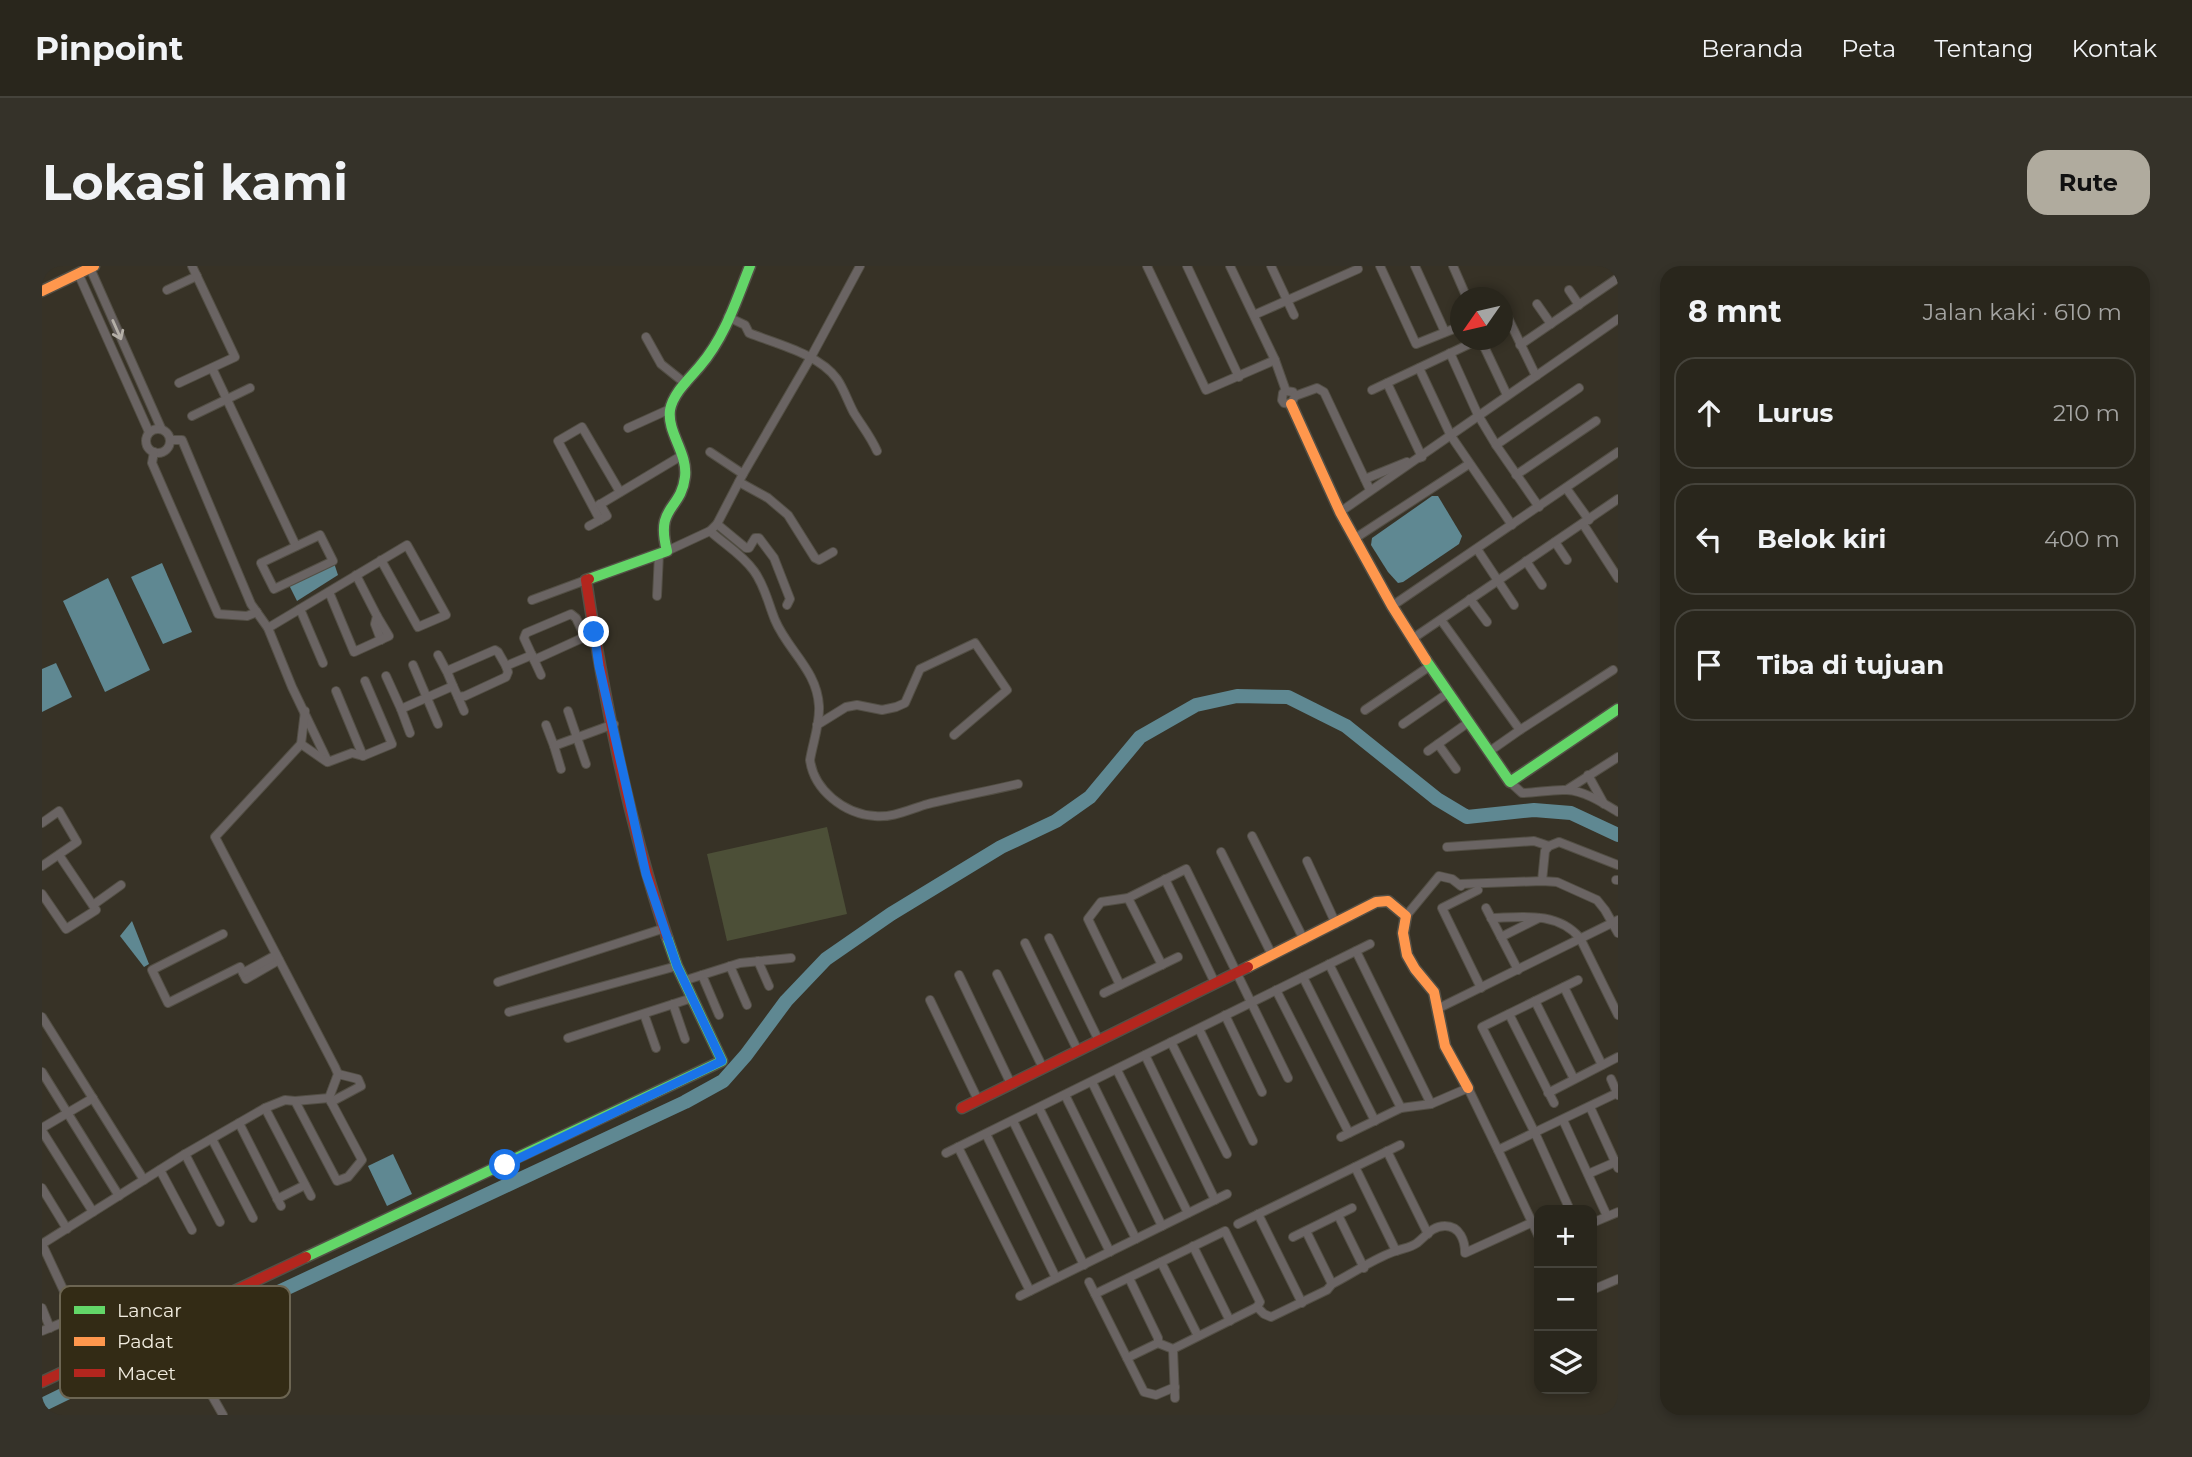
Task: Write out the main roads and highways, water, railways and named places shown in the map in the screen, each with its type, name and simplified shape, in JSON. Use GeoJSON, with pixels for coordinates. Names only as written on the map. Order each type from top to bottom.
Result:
{"type":"FeatureCollection","features":[{"type":"Feature","properties":{"kind":"water"},"geometry":{"type":"Polygon","coordinates":[[[1432,496],[1438,496],[1462,536],[1459,544],[1398,583],[1371,545],[1372,538],[1432,496]]]}},
{"type":"Feature","properties":{"kind":"water"},"geometry":{"type":"Polygon","coordinates":[[[162,563],[192,632],[163,644],[131,577],[162,563]]]}},
{"type":"Feature","properties":{"kind":"water"},"geometry":{"type":"Polygon","coordinates":[[[334,563],[338,575],[297,601],[289,585],[334,563]]]}},
{"type":"Feature","properties":{"kind":"water"},"geometry":{"type":"Polygon","coordinates":[[[108,578],[150,670],[105,692],[63,601],[108,578]]]}},
{"type":"Feature","properties":{"kind":"water"},"geometry":{"type":"Polygon","coordinates":[[[56,663],[72,697],[42,712],[42,669],[56,663]]]}},
{"type":"Feature","properties":{"kind":"water"},"geometry":{"type":"Polygon","coordinates":[[[132,921],[149,964],[144,967],[120,936],[132,921]]]}},
{"type":"Feature","properties":{"kind":"water"},"geometry":{"type":"Polygon","coordinates":[[[393,1154],[412,1194],[387,1206],[368,1166],[393,1154]]]}},
{"type":"Feature","properties":{"kind":"waterway"},"geometry":{"type":"LineString","coordinates":[[290,1287],[685,1102],[723,1081],[786,1001],[826,959],[891,914],[1001,847],[1056,821],[1090,797],[1140,737],[1196,705],[1237,696],[1288,697],[1346,726],[1437,799],[1467,817],[1534,810],[1571,813],[1618,835]]}},
{"type":"Feature","properties":{"kind":"waterway"},"geometry":{"type":"LineString","coordinates":[[42,1405],[60,1396]]}}]}
